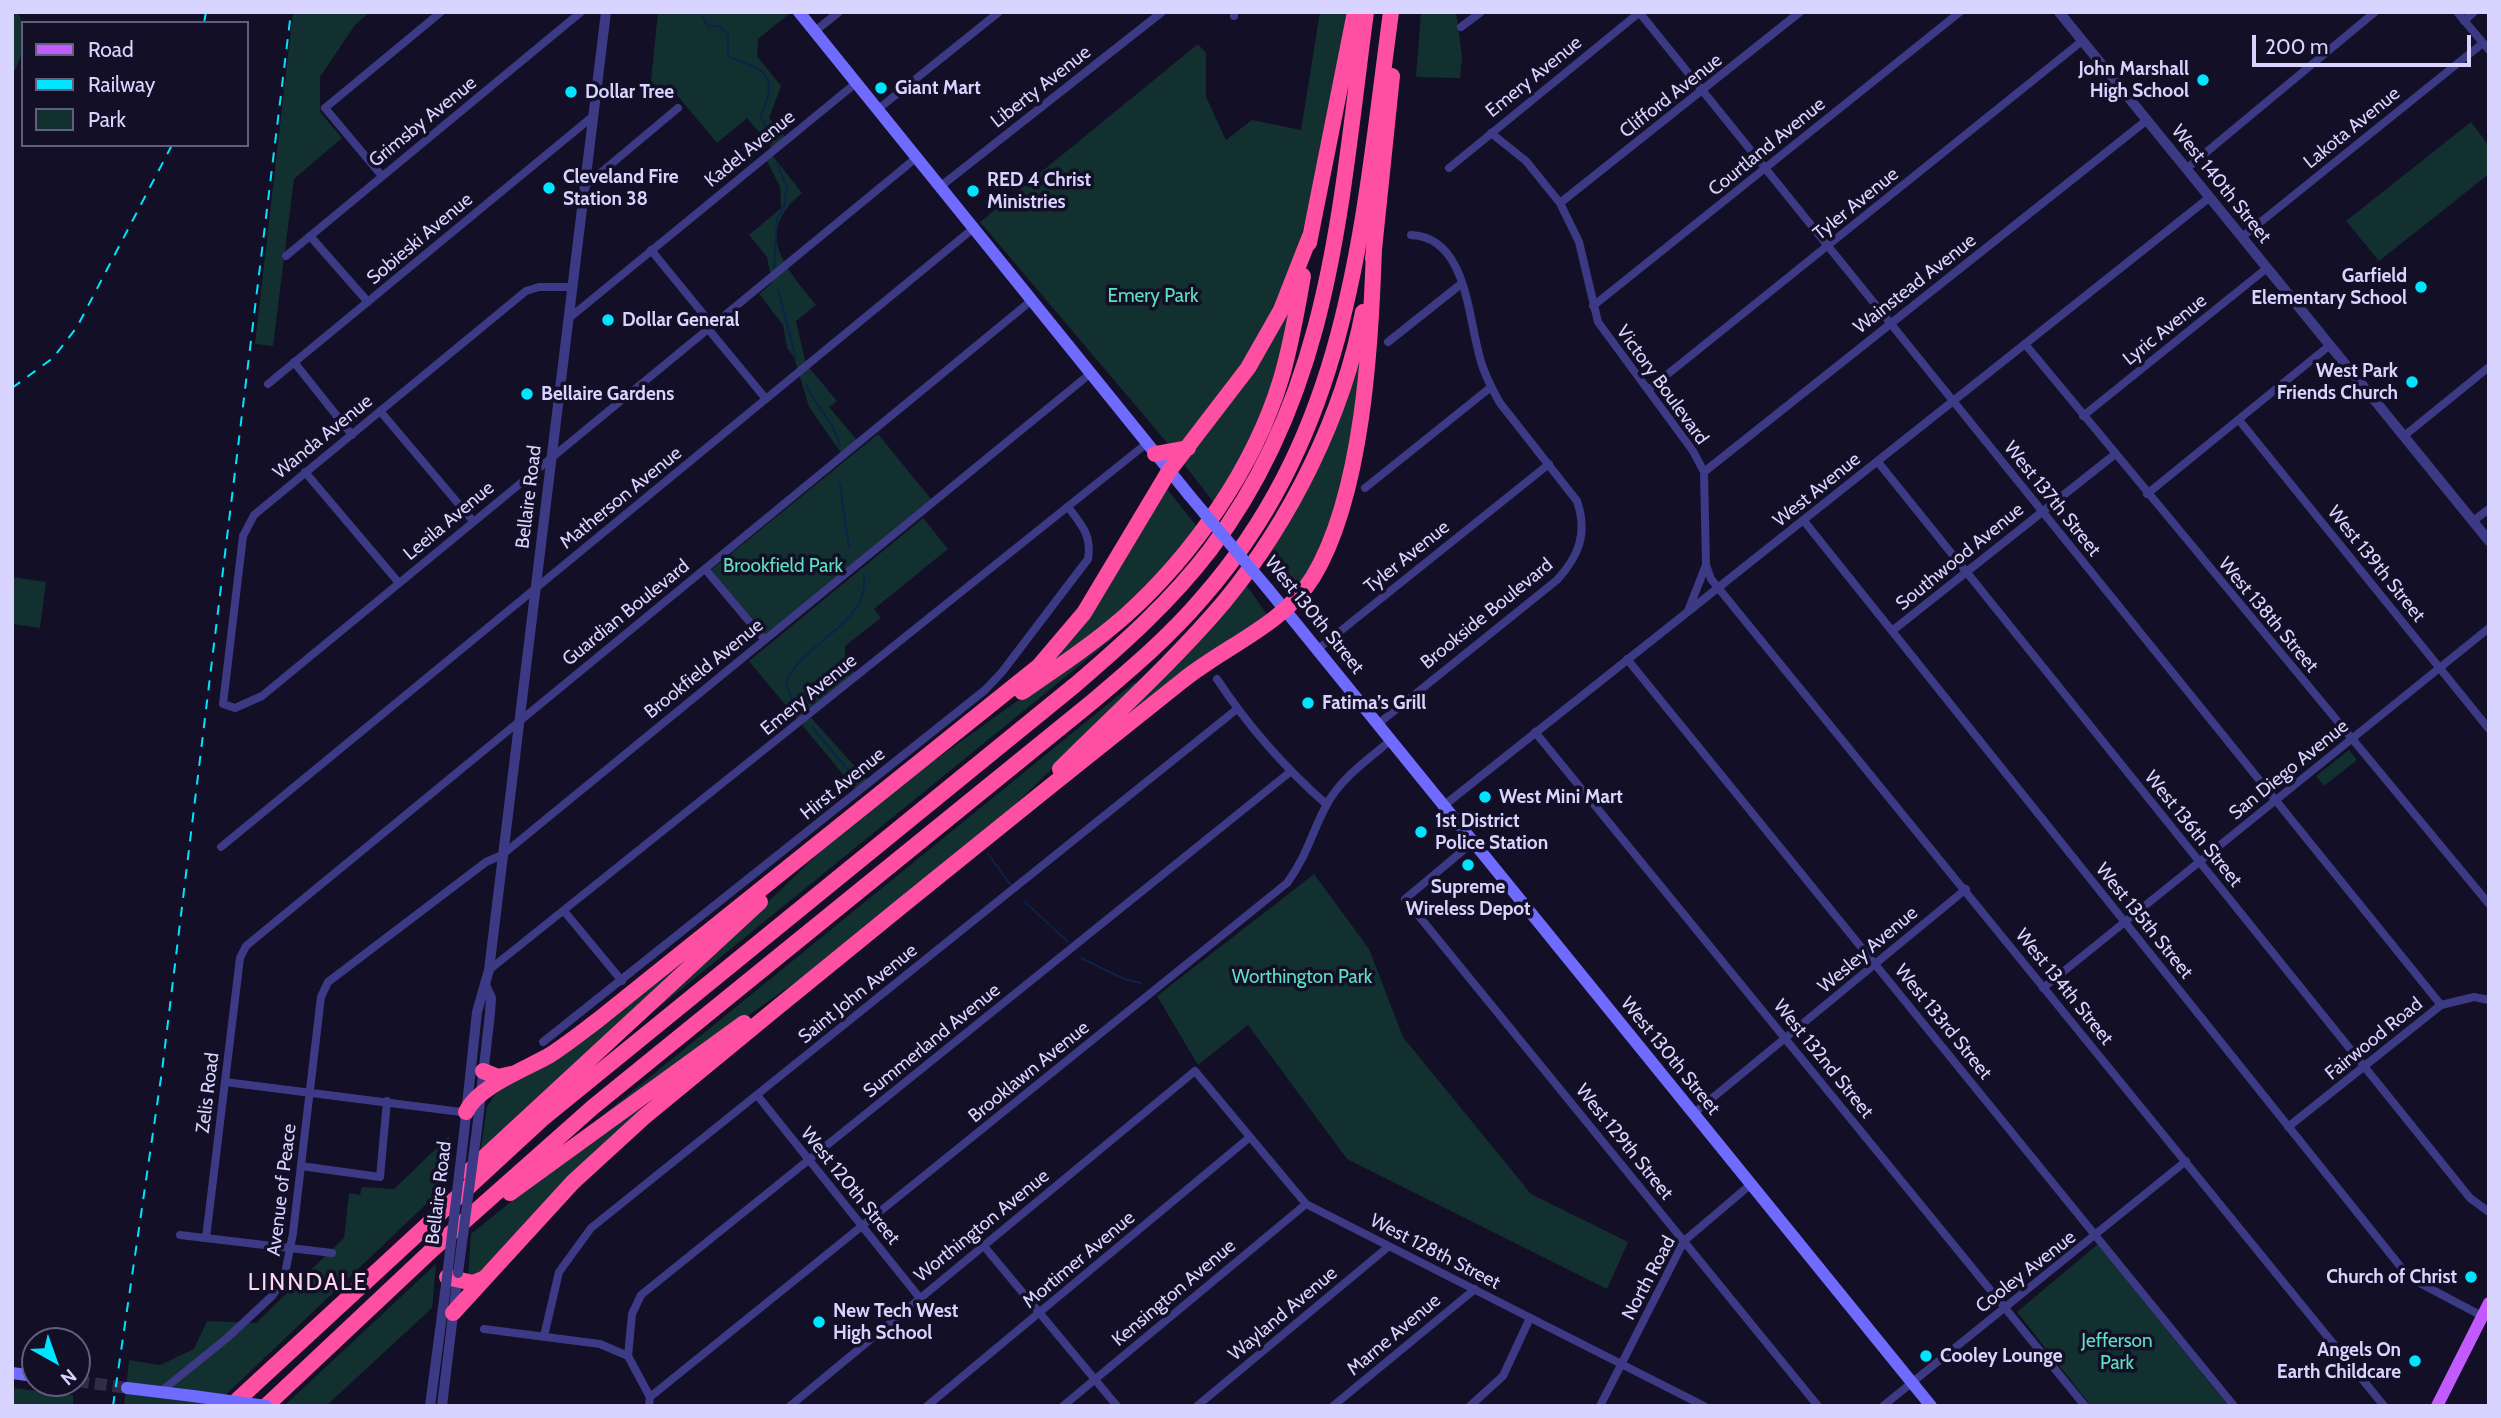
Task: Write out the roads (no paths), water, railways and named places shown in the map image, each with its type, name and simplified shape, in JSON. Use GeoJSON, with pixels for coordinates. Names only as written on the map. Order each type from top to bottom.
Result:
{"type":"FeatureCollection","features":[{"type":"Feature","properties":{"kind":"highway"},"geometry":{"type":"LineString","coordinates":[[891,787],[1105,632],[1159,583],[1188,548],[1233,483],[1271,406],[1288,354],[1355,12]]}},
{"type":"Feature","properties":{"kind":"highway"},"geometry":{"type":"LineString","coordinates":[[231,1406],[365,1279],[592,1077],[1112,654],[1175,593],[1211,550],[1246,498],[1278,437],[1300,384],[1317,328],[1333,252],[1366,12]]}},
{"type":"Feature","properties":{"kind":"highway"},"geometry":{"type":"LineString","coordinates":[[266,1406],[593,1107],[1123,676],[1181,621],[1228,567],[1264,513],[1295,458],[1329,372],[1359,246],[1391,12]]}},
{"type":"Feature","properties":{"kind":"highway"},"geometry":{"type":"LineString","coordinates":[[453,1313],[540,1216],[610,1147],[1011,817],[1183,680],[1285,610],[1318,567],[1346,490],[1358,430],[1372,310],[1374,248],[1398,12]]}},
{"type":"Feature","properties":{"kind":"highway"},"geometry":{"type":"LineString","coordinates":[[472,1113],[470,1102],[481,1093],[569,1042],[891,787],[1027,676],[1055,649],[1084,613],[1169,471],[1261,348],[1289,292],[1310,236]]}},
{"type":"Feature","properties":{"kind":"highway"},"geometry":{"type":"LineString","coordinates":[[1011,817],[1190,640],[1239,582],[1271,536],[1308,468],[1339,396],[1361,320],[1374,248]]}},
{"type":"Feature","properties":{"kind":"highway"},"geometry":{"type":"LineString","coordinates":[[1151,449],[1188,448]]}},
{"type":"Feature","properties":{"kind":"highway"},"geometry":{"type":"LineString","coordinates":[[365,1279],[489,1151],[825,840]]}},
{"type":"Feature","properties":{"kind":"highway"},"geometry":{"type":"LineString","coordinates":[[375,1304],[437,1257],[525,1181],[838,958]]}},
{"type":"Feature","properties":{"kind":"highway"},"geometry":{"type":"LineString","coordinates":[[483,1071],[502,1077],[526,1068]]}},
{"type":"Feature","properties":{"kind":"highway"},"geometry":{"type":"LineString","coordinates":[[452,1279],[473,1283],[483,1279]]}},
{"type":"Feature","properties":{"kind":"main road","name":"West 130th Street"},"geometry":{"type":"LineString","coordinates":[[799,12],[975,227],[1151,449],[1318,649],[1442,807],[1931,1406]]}},
{"type":"Feature","properties":{"kind":"main road"},"geometry":{"type":"LineString","coordinates":[[2437,1406],[2489,1303]]}},
{"type":"Feature","properties":{"kind":"main road"},"geometry":{"type":"LineString","coordinates":[[127,1388],[266,1406]]}},
{"type":"Feature","properties":{"kind":"main road"},"geometry":{"type":"LineString","coordinates":[[2431,1406],[2443,1390]]}},
{"type":"Feature","properties":{"kind":"street"},"geometry":{"type":"LineString","coordinates":[[382,176],[325,108],[441,12]]}},
{"type":"Feature","properties":{"kind":"street","name":"Grimsby Avenue"},"geometry":{"type":"LineString","coordinates":[[286,256],[581,12]]}},
{"type":"Feature","properties":{"kind":"street","name":"Bellaire Road"},"geometry":{"type":"LineString","coordinates":[[442,1406],[453,1313],[452,1279],[464,1133],[472,1113],[477,1012],[489,970],[606,12]]}},
{"type":"Feature","properties":{"kind":"street"},"geometry":{"type":"LineString","coordinates":[[815,31],[838,12]]}},
{"type":"Feature","properties":{"kind":"street"},"geometry":{"type":"LineString","coordinates":[[877,110],[999,12]]}},
{"type":"Feature","properties":{"kind":"street","name":"Liberty Avenue"},"geometry":{"type":"LineString","coordinates":[[941,187],[1162,12]]}},
{"type":"Feature","properties":{"kind":"street","name":"West 137th Street"},"geometry":{"type":"LineString","coordinates":[[1639,12],[2441,1006]]}},
{"type":"Feature","properties":{"kind":"street","name":"Emery Avenue"},"geometry":{"type":"LineString","coordinates":[[1448,168],[1639,12]]}},
{"type":"Feature","properties":{"kind":"street","name":"Clifford Avenue"},"geometry":{"type":"LineString","coordinates":[[1560,203],[1800,12]]}},
{"type":"Feature","properties":{"kind":"street","name":"Courtland Avenue"},"geometry":{"type":"LineString","coordinates":[[1593,306],[1960,12]]}},
{"type":"Feature","properties":{"kind":"street","name":"West 140th Street"},"geometry":{"type":"LineString","coordinates":[[2059,12],[2489,541]]}},
{"type":"Feature","properties":{"kind":"street"},"geometry":{"type":"LineString","coordinates":[[2186,169],[2375,12]]}},
{"type":"Feature","properties":{"kind":"street"},"geometry":{"type":"LineString","coordinates":[[2457,12],[2486,47]]}},
{"type":"Feature","properties":{"kind":"street"},"geometry":{"type":"LineString","coordinates":[[2464,21],[2474,12]]}},
{"type":"Feature","properties":{"kind":"street"},"geometry":{"type":"LineString","coordinates":[[1461,27],[1478,13]]}},
{"type":"Feature","properties":{"kind":"street","name":"Tyler Avenue"},"geometry":{"type":"LineString","coordinates":[[1648,390],[2082,41]]}},
{"type":"Feature","properties":{"kind":"street","name":"Lakota Avenue"},"geometry":{"type":"LineString","coordinates":[[2242,237],[2486,47]]}},
{"type":"Feature","properties":{"kind":"street","name":"Kadel Avenue"},"geometry":{"type":"LineString","coordinates":[[568,319],[856,83]]}},
{"type":"Feature","properties":{"kind":"street"},"geometry":{"type":"LineString","coordinates":[[586,185],[678,108]]}},
{"type":"Feature","properties":{"kind":"street","name":"Sobieski Avenue"},"geometry":{"type":"LineString","coordinates":[[268,384],[592,117]]}},
{"type":"Feature","properties":{"kind":"street","name":"Wainstead Avenue"},"geometry":{"type":"LineString","coordinates":[[1703,472],[2147,120]]}},
{"type":"Feature","properties":{"kind":"street","name":"Victory Boulevard"},"geometry":{"type":"LineString","coordinates":[[1491,133],[1526,161],[1560,203],[1579,242],[1598,322],[1608,340],[1685,438],[1703,472],[1706,565],[1712,579],[1720,588]]}},
{"type":"Feature","properties":{"kind":"street","name":"Leeila Avenue"},"geometry":{"type":"LineString","coordinates":[[223,704],[235,708],[262,696],[916,158]]}},
{"type":"Feature","properties":{"kind":"street","name":"West Avenue"},"geometry":{"type":"LineString","coordinates":[[1442,807],[2210,197]]}},
{"type":"Feature","properties":{"kind":"street","name":"Matherson Avenue"},"geometry":{"type":"LineString","coordinates":[[221,847],[975,227]]}},
{"type":"Feature","properties":{"kind":"street","name":"Brookside Boulevard"},"geometry":{"type":"LineString","coordinates":[[1378,724],[1557,580],[1573,563],[1582,540],[1583,517],[1577,501],[1491,387],[1479,358],[1470,307],[1453,261],[1439,244],[1425,236],[1411,235]]}},
{"type":"Feature","properties":{"kind":"street"},"geometry":{"type":"LineString","coordinates":[[310,236],[368,302]]}},
{"type":"Feature","properties":{"kind":"street"},"geometry":{"type":"LineString","coordinates":[[651,250],[766,399]]}},
{"type":"Feature","properties":{"kind":"street","name":"Lyric Avenue"},"geometry":{"type":"LineString","coordinates":[[2082,416],[2267,268]]}},
{"type":"Feature","properties":{"kind":"street"},"geometry":{"type":"LineString","coordinates":[[1388,342],[1461,284]]}},
{"type":"Feature","properties":{"kind":"street","name":"Wanda Avenue"},"geometry":{"type":"LineString","coordinates":[[223,704],[246,526],[254,515],[526,291],[539,287],[572,287]]}},
{"type":"Feature","properties":{"kind":"street","name":"Guardian Boulevard"},"geometry":{"type":"LineString","coordinates":[[241,953],[519,720],[1032,300]]}},
{"type":"Feature","properties":{"kind":"street","name":"West 138th Street"},"geometry":{"type":"LineString","coordinates":[[2025,344],[2114,455],[2489,904]]}},
{"type":"Feature","properties":{"kind":"street"},"geometry":{"type":"LineString","coordinates":[[2147,494],[2330,345]]}},
{"type":"Feature","properties":{"kind":"street"},"geometry":{"type":"LineString","coordinates":[[294,362],[352,435]]}},
{"type":"Feature","properties":{"kind":"street"},"geometry":{"type":"LineString","coordinates":[[2404,436],[2489,366]]}},
{"type":"Feature","properties":{"kind":"street","name":"Brookfield Avenue"},"geometry":{"type":"LineString","coordinates":[[330,979],[486,862],[502,855],[1091,373]]}},
{"type":"Feature","properties":{"kind":"street"},"geometry":{"type":"LineString","coordinates":[[1364,488],[1491,387]]}},
{"type":"Feature","properties":{"kind":"street"},"geometry":{"type":"LineString","coordinates":[[380,411],[473,521]]}},
{"type":"Feature","properties":{"kind":"street","name":"West 139th Street"},"geometry":{"type":"LineString","coordinates":[[2239,419],[2489,729]]}},
{"type":"Feature","properties":{"kind":"street","name":"Emery Avenue"},"geometry":{"type":"LineString","coordinates":[[489,970],[1068,508],[1151,449]]}},
{"type":"Feature","properties":{"kind":"street","name":"Southwood Avenue"},"geometry":{"type":"LineString","coordinates":[[1892,631],[2114,455]]}},
{"type":"Feature","properties":{"kind":"street","name":"West 136th Street"},"geometry":{"type":"LineString","coordinates":[[1878,462],[2470,1198],[2489,1212]]}},
{"type":"Feature","properties":{"kind":"street","name":"Tyler Avenue"},"geometry":{"type":"LineString","coordinates":[[1318,649],[1549,464]]}},
{"type":"Feature","properties":{"kind":"street"},"geometry":{"type":"LineString","coordinates":[[305,472],[399,583]]}},
{"type":"Feature","properties":{"kind":"street","name":"Hirst Avenue"},"geometry":{"type":"LineString","coordinates":[[543,1042],[994,681],[1088,559],[1090,548],[1086,529],[1068,508]]}},
{"type":"Feature","properties":{"kind":"street"},"geometry":{"type":"LineString","coordinates":[[2473,522],[2489,509]]}},
{"type":"Feature","properties":{"kind":"street","name":"West 135th Street"},"geometry":{"type":"LineString","coordinates":[[1804,521],[2407,1273],[2482,1316]]}},
{"type":"Feature","properties":{"kind":"street","name":"Victory Boulevard"},"geometry":{"type":"LineString","coordinates":[[1686,614],[1706,565]]}},
{"type":"Feature","properties":{"kind":"street"},"geometry":{"type":"LineString","coordinates":[[705,569],[764,639]]}},
{"type":"Feature","properties":{"kind":"street","name":"West 134th Street"},"geometry":{"type":"LineString","coordinates":[[1720,588],[2384,1406]]}},
{"type":"Feature","properties":{"kind":"street","name":"San Diego Avenue"},"geometry":{"type":"LineString","coordinates":[[2043,988],[2489,628]]}},
{"type":"Feature","properties":{"kind":"street","name":"West 133rd Street"},"geometry":{"type":"LineString","coordinates":[[1627,659],[2234,1406]]}},
{"type":"Feature","properties":{"kind":"street"},"geometry":{"type":"LineString","coordinates":[[1217,679],[1237,709],[1290,772],[1326,804]]}},
{"type":"Feature","properties":{"kind":"street","name":"Saint John Avenue"},"geometry":{"type":"LineString","coordinates":[[544,1336],[559,1272],[591,1228],[1237,709]]}},
{"type":"Feature","properties":{"kind":"street","name":"West 132nd Street"},"geometry":{"type":"LineString","coordinates":[[1535,732],[2085,1406]]}},
{"type":"Feature","properties":{"kind":"street","name":"Brooklawn Avenue"},"geometry":{"type":"LineString","coordinates":[[650,1401],[861,1226],[1287,883],[1302,862],[1326,804],[1354,772],[1390,741]]}},
{"type":"Feature","properties":{"kind":"street","name":"Summerland Avenue"},"geometry":{"type":"LineString","coordinates":[[628,1356],[632,1314],[641,1295],[1290,772]]}},
{"type":"Feature","properties":{"kind":"street","name":"West 129th Street"},"geometry":{"type":"LineString","coordinates":[[1472,844],[1405,899],[1818,1406]]}},
{"type":"Feature","properties":{"kind":"street","name":"Wesley Avenue"},"geometry":{"type":"LineString","coordinates":[[1693,1114],[1966,889]]}},
{"type":"Feature","properties":{"kind":"street"},"geometry":{"type":"LineString","coordinates":[[564,911],[622,981]]}},
{"type":"Feature","properties":{"kind":"street","name":"Zelis Road"},"geometry":{"type":"LineString","coordinates":[[206,1238],[241,953]]}},
{"type":"Feature","properties":{"kind":"street","name":"Avenue of Peace"},"geometry":{"type":"LineString","coordinates":[[159,1392],[217,1346],[272,1296],[284,1279],[301,1166],[321,997],[330,979]]}},
{"type":"Feature","properties":{"kind":"street","name":"Bellaire Road"},"geometry":{"type":"LineString","coordinates":[[481,1093],[491,998],[486,986]]}},
{"type":"Feature","properties":{"kind":"street","name":"Fairwood Road"},"geometry":{"type":"LineString","coordinates":[[2288,1127],[2441,1006],[2474,997],[2489,1000]]}},
{"type":"Feature","properties":{"kind":"street","name":"West 128th Street"},"geometry":{"type":"LineString","coordinates":[[1195,1071],[1306,1204],[1622,1362],[1704,1406]]}},
{"type":"Feature","properties":{"kind":"street","name":"Worthington Avenue"},"geometry":{"type":"LineString","coordinates":[[790,1406],[1195,1071]]}},
{"type":"Feature","properties":{"kind":"street"},"geometry":{"type":"LineString","coordinates":[[225,1082],[472,1113]]}},
{"type":"Feature","properties":{"kind":"street","name":"West 120th Street"},"geometry":{"type":"LineString","coordinates":[[757,1095],[919,1297]]}},
{"type":"Feature","properties":{"kind":"street"},"geometry":{"type":"LineString","coordinates":[[301,1166],[380,1177],[387,1101]]}},
{"type":"Feature","properties":{"kind":"street","name":"Bellaire Road"},"geometry":{"type":"LineString","coordinates":[[430,1406],[477,1129],[472,1113]]}},
{"type":"Feature","properties":{"kind":"street","name":"Mortimer Avenue"},"geometry":{"type":"LineString","coordinates":[[927,1406],[1250,1137]]}},
{"type":"Feature","properties":{"kind":"street","name":"Cooley Avenue"},"geometry":{"type":"LineString","coordinates":[[1884,1406],[2186,1161]]}},
{"type":"Feature","properties":{"kind":"street","name":"North Road"},"geometry":{"type":"LineString","coordinates":[[1600,1406],[1684,1241],[1750,1185]]}},
{"type":"Feature","properties":{"kind":"street","name":"Kensington Avenue"},"geometry":{"type":"LineString","coordinates":[[1063,1406],[1306,1204]]}},
{"type":"Feature","properties":{"kind":"street"},"geometry":{"type":"LineString","coordinates":[[180,1235],[332,1253]]}},
{"type":"Feature","properties":{"kind":"street"},"geometry":{"type":"LineString","coordinates":[[983,1245],[1117,1406]]}},
{"type":"Feature","properties":{"kind":"street","name":"Wayland Avenue"},"geometry":{"type":"LineString","coordinates":[[1197,1406],[1388,1247]]}},
{"type":"Feature","properties":{"kind":"street","name":"Marne Avenue"},"geometry":{"type":"LineString","coordinates":[[1333,1406],[1475,1289]]}},
{"type":"Feature","properties":{"kind":"street"},"geometry":{"type":"LineString","coordinates":[[1470,1406],[1503,1376],[1530,1318]]}},
{"type":"Feature","properties":{"kind":"street"},"geometry":{"type":"LineString","coordinates":[[484,1329],[600,1344],[628,1356],[650,1401]]}},
{"type":"Feature","properties":{"kind":"waterway"},"geometry":{"type":"LineString","coordinates":[[700,12],[708,26],[719,26],[728,34],[728,56],[765,75],[769,92],[761,116],[772,141]]}},
{"type":"Feature","properties":{"kind":"waterway"},"geometry":{"type":"LineString","coordinates":[[774,267],[777,219],[784,206],[787,188],[777,163]]}},
{"type":"Feature","properties":{"kind":"waterway"},"geometry":{"type":"LineString","coordinates":[[778,290],[796,358]]}},
{"type":"Feature","properties":{"kind":"waterway"},"geometry":{"type":"LineString","coordinates":[[806,384],[834,429],[840,446]]}},
{"type":"Feature","properties":{"kind":"waterway"},"geometry":{"type":"LineString","coordinates":[[840,484],[849,548]]}},
{"type":"Feature","properties":{"kind":"waterway"},"geometry":{"type":"LineString","coordinates":[[796,711],[786,682],[807,655],[847,620],[857,607],[863,592],[864,575]]}},
{"type":"Feature","properties":{"kind":"waterway"},"geometry":{"type":"LineString","coordinates":[[812,727],[854,777]]}},
{"type":"Feature","properties":{"kind":"waterway"},"geometry":{"type":"LineString","coordinates":[[988,854],[1010,884]]}},
{"type":"Feature","properties":{"kind":"waterway"},"geometry":{"type":"LineString","coordinates":[[1024,901],[1068,942]]}},
{"type":"Feature","properties":{"kind":"waterway"},"geometry":{"type":"LineString","coordinates":[[1081,958],[1124,979],[1141,983]]}},
{"type":"Feature","properties":{"kind":"tunnel"},"geometry":{"type":"LineString","coordinates":[[91,1383],[127,1388]]}},
{"type":"Feature","properties":{"kind":"railway"},"geometry":{"type":"LineString","coordinates":[[204,21],[206,12]]}},
{"type":"Feature","properties":{"kind":"railway"},"geometry":{"type":"LineString","coordinates":[[113,1406],[162,1071],[291,12]]}},
{"type":"Feature","properties":{"kind":"railway"},"geometry":{"type":"LineString","coordinates":[[12,388],[53,358],[77,327],[171,147]]}},
{"type":"Feature","properties":{"kind":"place","name":"John Marshall High School"},"geometry":{"type":"Point","coordinates":[2203,80]}},
{"type":"Feature","properties":{"kind":"place","name":"Giant Mart"},"geometry":{"type":"Point","coordinates":[881,88]}},
{"type":"Feature","properties":{"kind":"place","name":"Dollar Tree"},"geometry":{"type":"Point","coordinates":[571,92]}},
{"type":"Feature","properties":{"kind":"place","name":"Cleveland Fire Station 38"},"geometry":{"type":"Point","coordinates":[549,188]}},
{"type":"Feature","properties":{"kind":"place","name":"RED 4 Christ Ministries"},"geometry":{"type":"Point","coordinates":[973,191]}},
{"type":"Feature","properties":{"kind":"place","name":"Garfield Elementary School"},"geometry":{"type":"Point","coordinates":[2421,287]}},
{"type":"Feature","properties":{"kind":"place","name":"Dollar General"},"geometry":{"type":"Point","coordinates":[608,320]}},
{"type":"Feature","properties":{"kind":"place","name":"West Park Friends Church"},"geometry":{"type":"Point","coordinates":[2412,382]}},
{"type":"Feature","properties":{"kind":"place","name":"Bellaire Gardens"},"geometry":{"type":"Point","coordinates":[527,394]}},
{"type":"Feature","properties":{"kind":"place","name":"Fatima’s Grill"},"geometry":{"type":"Point","coordinates":[1308,703]}},
{"type":"Feature","properties":{"kind":"place","name":"West Mini Mart"},"geometry":{"type":"Point","coordinates":[1485,797]}},
{"type":"Feature","properties":{"kind":"place","name":"1st District Police Station"},"geometry":{"type":"Point","coordinates":[1421,832]}},
{"type":"Feature","properties":{"kind":"place","name":"Supreme Wireless Depot"},"geometry":{"type":"Point","coordinates":[1468,865]}},
{"type":"Feature","properties":{"kind":"place","name":"Church of Christ"},"geometry":{"type":"Point","coordinates":[2471,1277]}},
{"type":"Feature","properties":{"kind":"place","name":"New Tech West High School"},"geometry":{"type":"Point","coordinates":[819,1322]}},
{"type":"Feature","properties":{"kind":"place","name":"Cooley Lounge"},"geometry":{"type":"Point","coordinates":[1926,1356]}},
{"type":"Feature","properties":{"kind":"place","name":"Angels On Earth Childcare"},"geometry":{"type":"Point","coordinates":[2415,1361]}},
{"type":"Feature","properties":{"kind":"district","name":"LINNDALE"},"geometry":{"type":"Point","coordinates":[308,1283]}},
{"type":"Feature","properties":{"kind":"park label","name":"Emery Park"},"geometry":{"type":"Point","coordinates":[1153,296]}},
{"type":"Feature","properties":{"kind":"park label","name":"Brookfield Park"},"geometry":{"type":"Point","coordinates":[783,566]}},
{"type":"Feature","properties":{"kind":"park label","name":"Worthington Park"},"geometry":{"type":"Point","coordinates":[1302,977]}},
{"type":"Feature","properties":{"kind":"park label","name":"Jefferson Park"},"geometry":{"type":"Point","coordinates":[2117,1352]}}]}
